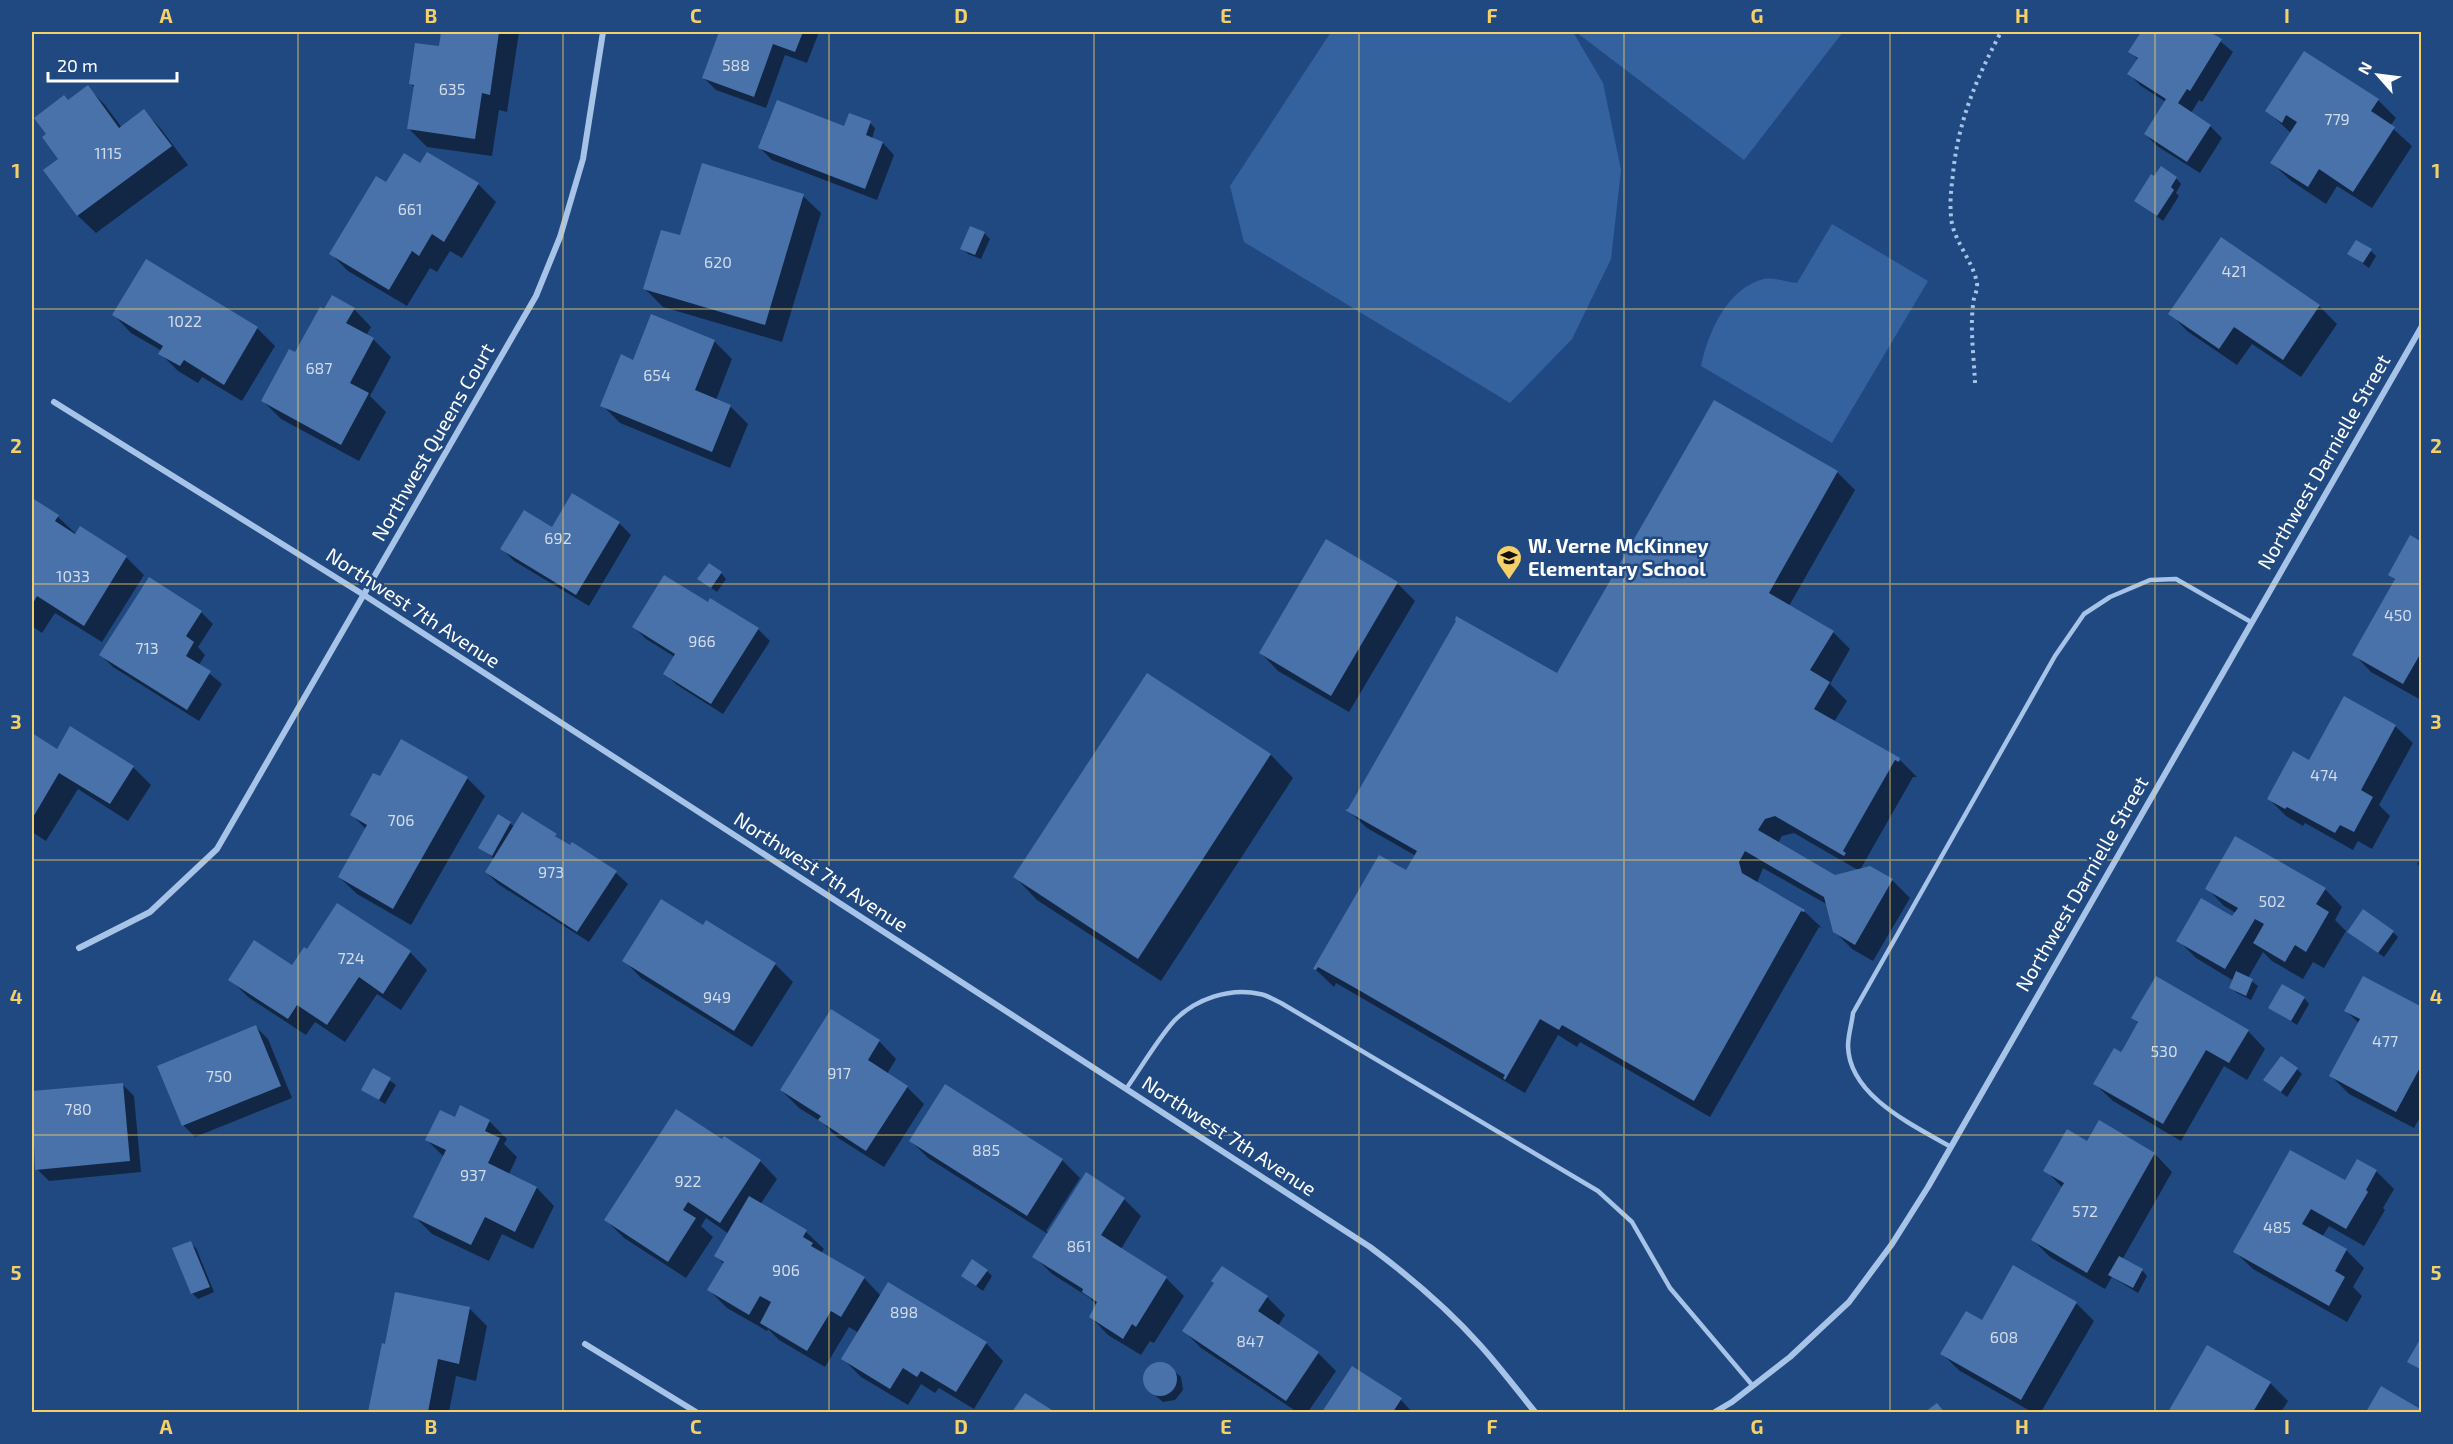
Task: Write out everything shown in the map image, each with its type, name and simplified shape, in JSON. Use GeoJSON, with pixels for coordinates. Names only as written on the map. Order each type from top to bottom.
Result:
{"type":"FeatureCollection","features":[{"type":"Feature","properties":{"kind":"street","name":"Northwest Queens Court"},"geometry":{"type":"LineString","coordinates":[[79,948],[150,912],[217,849],[536,296],[560,237],[583,159],[603,32]]}},
{"type":"Feature","properties":{"kind":"street","name":"Northwest Darnielle Street"},"geometry":{"type":"LineString","coordinates":[[1715,1413],[1790,1357],[1849,1302],[1892,1244],[1951,1147],[2421,326]]}},
{"type":"Feature","properties":{"kind":"street","name":"Northwest 7th Avenue"},"geometry":{"type":"LineString","coordinates":[[54,402],[363,595],[1370,1247],[1409,1277],[1479,1344],[1535,1413]]}},
{"type":"Feature","properties":{"kind":"street"},"geometry":{"type":"LineString","coordinates":[[585,1344],[696,1413]]}},
{"type":"Feature","properties":{"kind":"lane"},"geometry":{"type":"LineString","coordinates":[[1951,1147],[1891,1112],[1858,1082],[1848,1047],[1853,1013],[2049,666],[2084,614],[2110,597],[2150,580],[2176,579],[2251,622]]}},
{"type":"Feature","properties":{"kind":"lane"},"geometry":{"type":"LineString","coordinates":[[1126,1089],[1175,1021],[1194,1005],[1212,996],[1238,992],[1261,994],[1281,1003],[1598,1191],[1632,1222],[1670,1288],[1753,1386]]}},
{"type":"Feature","properties":{"kind":"path"},"geometry":{"type":"LineString","coordinates":[[1975,383],[1972,304],[1978,288],[1954,233],[1950,206],[1951,190],[1954,154],[1964,114],[1979,75],[2001,32]]}},
{"type":"Feature","properties":{"kind":"shaded area"},"geometry":{"type":"Polygon","coordinates":[[[1331,32],[1573,32],[1603,83],[1621,170],[1611,259],[1572,339],[1510,403],[1244,242],[1230,186],[1331,32]]]}},
{"type":"Feature","properties":{"kind":"shaded area"},"geometry":{"type":"Polygon","coordinates":[[[1576,32],[1843,32],[1744,160],[1576,32]]]}},
{"type":"Feature","properties":{"kind":"shaded area"},"geometry":{"type":"Polygon","coordinates":[[[1832,224],[1928,281],[1832,443],[1701,366],[1714,326],[1730,302],[1751,284],[1764,279],[1797,283],[1832,224]]]}},
{"type":"Feature","properties":{"kind":"building"},"geometry":{"type":"Polygon","coordinates":[[[441,32],[499,32],[490,95],[482,93],[475,139],[407,129],[414,85],[409,84],[415,43],[439,46],[441,32]]]}},
{"type":"Feature","properties":{"kind":"building"},"geometry":{"type":"Polygon","coordinates":[[[719,32],[803,32],[795,52],[773,44],[754,97],[702,78],[719,32]]]}},
{"type":"Feature","properties":{"kind":"building"},"geometry":{"type":"Polygon","coordinates":[[[2141,32],[2210,32],[2222,39],[2190,91],[2187,89],[2178,103],[2211,125],[2187,162],[2144,134],[2166,99],[2127,74],[2138,58],[2128,52],[2141,32]]]}},
{"type":"Feature","properties":{"kind":"building"},"geometry":{"type":"Polygon","coordinates":[[[2304,51],[2379,99],[2371,111],[2395,127],[2353,192],[2319,169],[2308,187],[2270,163],[2297,122],[2286,115],[2282,123],[2265,111],[2304,51]]]}},
{"type":"Feature","properties":{"kind":"building"},"geometry":{"type":"Polygon","coordinates":[[[88,85],[119,128],[144,109],[172,146],[77,216],[43,170],[58,159],[42,137],[46,134],[34,118],[64,95],[68,100],[88,85]]]}},
{"type":"Feature","properties":{"kind":"building"},"geometry":{"type":"Polygon","coordinates":[[[777,100],[844,126],[849,113],[871,121],[866,135],[883,142],[865,189],[758,148],[777,100]]]}},
{"type":"Feature","properties":{"kind":"building"},"geometry":{"type":"Polygon","coordinates":[[[427,152],[479,183],[444,242],[432,234],[419,256],[412,251],[389,290],[329,254],[376,176],[386,182],[404,153],[420,163],[427,152]]]}},
{"type":"Feature","properties":{"kind":"building"},"geometry":{"type":"Polygon","coordinates":[[[702,163],[804,194],[765,325],[643,289],[661,230],[680,235],[702,163]]]}},
{"type":"Feature","properties":{"kind":"building"},"geometry":{"type":"Polygon","coordinates":[[[2161,166],[2177,177],[2171,187],[2174,190],[2157,216],[2134,201],[2151,174],[2154,176],[2161,166]]]}},
{"type":"Feature","properties":{"kind":"building"},"geometry":{"type":"Polygon","coordinates":[[[970,226],[985,232],[975,255],[960,249],[970,226]]]}},
{"type":"Feature","properties":{"kind":"building"},"geometry":{"type":"Polygon","coordinates":[[[2221,237],[2320,305],[2283,360],[2234,327],[2219,349],[2168,314],[2221,237]]]}},
{"type":"Feature","properties":{"kind":"building"},"geometry":{"type":"Polygon","coordinates":[[[2356,240],[2372,249],[2363,263],[2347,254],[2356,240]]]}},
{"type":"Feature","properties":{"kind":"building"},"geometry":{"type":"Polygon","coordinates":[[[146,259],[258,327],[224,385],[184,360],[180,366],[158,354],[163,346],[112,315],[146,259]]]}},
{"type":"Feature","properties":{"kind":"building"},"geometry":{"type":"Polygon","coordinates":[[[332,295],[355,308],[346,323],[374,338],[350,383],[369,393],[341,445],[261,401],[289,349],[295,352],[320,307],[324,309],[332,295]]]}},
{"type":"Feature","properties":{"kind":"building"},"geometry":{"type":"Polygon","coordinates":[[[651,314],[715,340],[695,390],[731,405],[712,452],[600,406],[621,354],[633,360],[651,314]]]}},
{"type":"Feature","properties":{"kind":"building"},"geometry":{"type":"Polygon","coordinates":[[[1714,400],[1838,471],[1769,593],[1834,631],[1810,670],[1830,682],[1814,709],[1900,758],[1899,762],[1895,760],[1843,851],[1846,853],[1844,856],[1775,816],[1765,819],[1758,830],[1835,875],[1870,866],[1893,879],[1855,945],[1833,932],[1824,897],[1745,851],[1739,862],[1742,873],[1805,910],[1801,911],[1694,1101],[1562,1025],[1559,1030],[1540,1019],[1505,1080],[1503,1078],[1505,1075],[1357,989],[1318,967],[1316,970],[1313,969],[1379,855],[1406,870],[1417,851],[1345,810],[1348,809],[1456,621],[1456,616],[1557,673],[1714,400]]]}},
{"type":"Feature","properties":{"kind":"building"},"geometry":{"type":"Polygon","coordinates":[[[572,493],[620,522],[576,595],[500,549],[524,510],[552,527],[572,493]]]}},
{"type":"Feature","properties":{"kind":"building"},"geometry":{"type":"Polygon","coordinates":[[[32,498],[59,515],[55,521],[75,534],[80,526],[127,556],[84,626],[37,596],[32,605],[32,498]]]}},
{"type":"Feature","properties":{"kind":"building"},"geometry":{"type":"Polygon","coordinates":[[[2410,535],[2422,542],[2422,651],[2403,684],[2352,655],[2395,579],[2388,575],[2410,535]]]}},
{"type":"Feature","properties":{"kind":"building"},"geometry":{"type":"Polygon","coordinates":[[[1326,539],[1398,582],[1331,696],[1259,653],[1326,539]]]}},
{"type":"Feature","properties":{"kind":"building"},"geometry":{"type":"Polygon","coordinates":[[[709,563],[722,572],[711,588],[697,579],[709,563]]]}},
{"type":"Feature","properties":{"kind":"building"},"geometry":{"type":"Polygon","coordinates":[[[664,575],[708,602],[710,598],[759,628],[711,704],[663,674],[675,654],[632,627],[664,575]]]}},
{"type":"Feature","properties":{"kind":"building"},"geometry":{"type":"Polygon","coordinates":[[[149,577],[202,611],[186,636],[194,642],[186,656],[211,671],[187,710],[99,655],[149,577]]]}},
{"type":"Feature","properties":{"kind":"building"},"geometry":{"type":"Polygon","coordinates":[[[1147,673],[1271,754],[1138,959],[1013,877],[1147,673]]]}},
{"type":"Feature","properties":{"kind":"building"},"geometry":{"type":"Polygon","coordinates":[[[2344,696],[2396,725],[2361,790],[2373,797],[2354,832],[2340,825],[2335,833],[2267,799],[2293,751],[2309,760],[2344,696]]]}},
{"type":"Feature","properties":{"kind":"building"},"geometry":{"type":"Polygon","coordinates":[[[70,726],[134,766],[110,804],[59,773],[32,819],[32,733],[57,749],[70,726]]]}},
{"type":"Feature","properties":{"kind":"building"},"geometry":{"type":"Polygon","coordinates":[[[401,739],[468,777],[393,909],[338,877],[367,825],[350,815],[373,773],[380,776],[401,739]]]}},
{"type":"Feature","properties":{"kind":"building"},"geometry":{"type":"Polygon","coordinates":[[[522,812],[557,834],[555,836],[570,845],[572,842],[617,871],[577,932],[485,872],[522,812]]]}},
{"type":"Feature","properties":{"kind":"building"},"geometry":{"type":"Polygon","coordinates":[[[498,814],[511,822],[492,856],[478,848],[498,814]]]}},
{"type":"Feature","properties":{"kind":"building"},"geometry":{"type":"Polygon","coordinates":[[[2235,836],[2326,888],[2316,904],[2329,912],[2306,952],[2295,945],[2285,962],[2253,943],[2264,924],[2255,919],[2225,969],[2176,941],[2201,898],[2232,916],[2238,908],[2205,889],[2235,836]]]}},
{"type":"Feature","properties":{"kind":"building"},"geometry":{"type":"Polygon","coordinates":[[[661,899],[703,925],[706,920],[776,963],[734,1031],[622,961],[661,899]]]}},
{"type":"Feature","properties":{"kind":"building"},"geometry":{"type":"Polygon","coordinates":[[[337,903],[411,951],[383,994],[359,977],[327,1025],[297,1005],[288,1019],[228,980],[254,940],[292,965],[304,947],[307,949],[337,903]]]}},
{"type":"Feature","properties":{"kind":"building"},"geometry":{"type":"Polygon","coordinates":[[[2363,909],[2394,931],[2378,953],[2347,932],[2363,909]]]}},
{"type":"Feature","properties":{"kind":"building"},"geometry":{"type":"Polygon","coordinates":[[[2236,971],[2253,979],[2246,996],[2229,988],[2236,971]]]}},
{"type":"Feature","properties":{"kind":"building"},"geometry":{"type":"Polygon","coordinates":[[[2156,976],[2249,1030],[2229,1063],[2206,1050],[2163,1124],[2093,1084],[2114,1048],[2121,1052],[2123,1049],[2138,1022],[2131,1018],[2156,976]]]}},
{"type":"Feature","properties":{"kind":"building"},"geometry":{"type":"Polygon","coordinates":[[[2363,976],[2422,1007],[2422,1064],[2396,1112],[2329,1076],[2360,1019],[2344,1011],[2363,976]]]}},
{"type":"Feature","properties":{"kind":"building"},"geometry":{"type":"Polygon","coordinates":[[[2282,984],[2305,997],[2291,1021],[2268,1008],[2282,984]]]}},
{"type":"Feature","properties":{"kind":"building"},"geometry":{"type":"Polygon","coordinates":[[[831,1009],[880,1040],[868,1060],[908,1086],[866,1151],[818,1120],[821,1116],[780,1090],[831,1009]]]}},
{"type":"Feature","properties":{"kind":"building"},"geometry":{"type":"Polygon","coordinates":[[[256,1025],[281,1086],[182,1126],[157,1066],[256,1025]]]}},
{"type":"Feature","properties":{"kind":"building"},"geometry":{"type":"Polygon","coordinates":[[[2281,1056],[2298,1068],[2281,1092],[2263,1080],[2281,1056]]]}},
{"type":"Feature","properties":{"kind":"building"},"geometry":{"type":"Polygon","coordinates":[[[373,1068],[391,1078],[379,1100],[361,1090],[373,1068]]]}},
{"type":"Feature","properties":{"kind":"building"},"geometry":{"type":"Polygon","coordinates":[[[123,1083],[130,1161],[35,1170],[32,1091],[123,1083]]]}},
{"type":"Feature","properties":{"kind":"building"},"geometry":{"type":"Polygon","coordinates":[[[945,1084],[1063,1159],[1027,1216],[909,1141],[945,1084]]]}},
{"type":"Feature","properties":{"kind":"building"},"geometry":{"type":"Polygon","coordinates":[[[460,1105],[490,1120],[485,1131],[500,1138],[488,1163],[537,1187],[515,1232],[485,1217],[471,1245],[413,1217],[446,1150],[425,1140],[440,1110],[455,1117],[460,1105]]]}},
{"type":"Feature","properties":{"kind":"building"},"geometry":{"type":"Polygon","coordinates":[[[676,1109],[722,1139],[724,1136],[761,1160],[720,1223],[688,1202],[683,1210],[696,1218],[668,1262],[604,1220],[676,1109]]]}},
{"type":"Feature","properties":{"kind":"building"},"geometry":{"type":"Polygon","coordinates":[[[2099,1120],[2155,1153],[2087,1273],[2031,1240],[2064,1183],[2043,1171],[2067,1129],[2087,1141],[2099,1120]]]}},
{"type":"Feature","properties":{"kind":"building"},"geometry":{"type":"Polygon","coordinates":[[[2290,1150],[2345,1180],[2357,1159],[2377,1170],[2366,1190],[2368,1192],[2346,1229],[2311,1209],[2302,1224],[2347,1249],[2335,1271],[2345,1277],[2329,1306],[2233,1252],[2290,1150]]]}},
{"type":"Feature","properties":{"kind":"building"},"geometry":{"type":"Polygon","coordinates":[[[1086,1172],[1125,1198],[1101,1235],[1167,1277],[1136,1327],[1132,1324],[1123,1339],[1089,1317],[1097,1302],[1082,1292],[1083,1289],[1032,1257],[1086,1172]]]}},
{"type":"Feature","properties":{"kind":"building"},"geometry":{"type":"Polygon","coordinates":[[[749,1196],[807,1230],[803,1237],[813,1243],[811,1246],[865,1277],[841,1317],[831,1311],[807,1351],[760,1323],[771,1302],[760,1296],[749,1315],[707,1290],[724,1262],[714,1256],[749,1196]]]}},
{"type":"Feature","properties":{"kind":"building"},"geometry":{"type":"Polygon","coordinates":[[[191,1241],[210,1287],[191,1294],[172,1248],[191,1241]]]}},
{"type":"Feature","properties":{"kind":"building"},"geometry":{"type":"Polygon","coordinates":[[[2119,1256],[2143,1269],[2133,1288],[2108,1275],[2119,1256]]]}},
{"type":"Feature","properties":{"kind":"building"},"geometry":{"type":"Polygon","coordinates":[[[972,1259],[988,1270],[976,1286],[961,1276],[972,1259]]]}},
{"type":"Feature","properties":{"kind":"building"},"geometry":{"type":"Polygon","coordinates":[[[2013,1265],[2077,1302],[2021,1400],[1940,1354],[1966,1311],[1982,1320],[2013,1265]]]}},
{"type":"Feature","properties":{"kind":"building"},"geometry":{"type":"Polygon","coordinates":[[[1222,1266],[1268,1296],[1258,1311],[1319,1352],[1286,1401],[1182,1331],[1214,1283],[1211,1281],[1222,1266]]]}},
{"type":"Feature","properties":{"kind":"building"},"geometry":{"type":"Polygon","coordinates":[[[888,1282],[987,1342],[956,1392],[921,1371],[917,1377],[903,1368],[890,1389],[841,1359],[888,1282]]]}},
{"type":"Feature","properties":{"kind":"building"},"geometry":{"type":"Polygon","coordinates":[[[395,1292],[470,1307],[459,1364],[438,1359],[428,1412],[368,1412],[395,1292]]]}},
{"type":"Feature","properties":{"kind":"building"},"geometry":{"type":"Polygon","coordinates":[[[2422,1336],[2422,1370],[2407,1362],[2422,1336]]]}},
{"type":"Feature","properties":{"kind":"building"},"geometry":{"type":"Polygon","coordinates":[[[2207,1345],[2271,1382],[2253,1412],[2168,1412],[2207,1345]]]}},
{"type":"Feature","properties":{"kind":"building"},"geometry":{"type":"Polygon","coordinates":[[[1160,1362],[1172,1367],[1177,1379],[1172,1391],[1160,1396],[1148,1391],[1143,1379],[1148,1367],[1160,1362]]]}},
{"type":"Feature","properties":{"kind":"building"},"geometry":{"type":"Polygon","coordinates":[[[1352,1366],[1402,1398],[1393,1412],[1322,1412],[1352,1366]]]}},
{"type":"Feature","properties":{"kind":"building"},"geometry":{"type":"Polygon","coordinates":[[[2381,1386],[2422,1410],[2422,1412],[2366,1412],[2381,1386]]]}},
{"type":"Feature","properties":{"kind":"building"},"geometry":{"type":"Polygon","coordinates":[[[1025,1393],[1055,1412],[1012,1412],[1025,1393]]]}},
{"type":"Feature","properties":{"kind":"building"},"geometry":{"type":"Polygon","coordinates":[[[1937,1403],[1944,1412],[1925,1412],[1937,1403]]]}},
{"type":"Feature","properties":{"kind":"place","name":"W. Verne McKinney Elementary School"},"geometry":{"type":"Point","coordinates":[1509,581]}}]}
